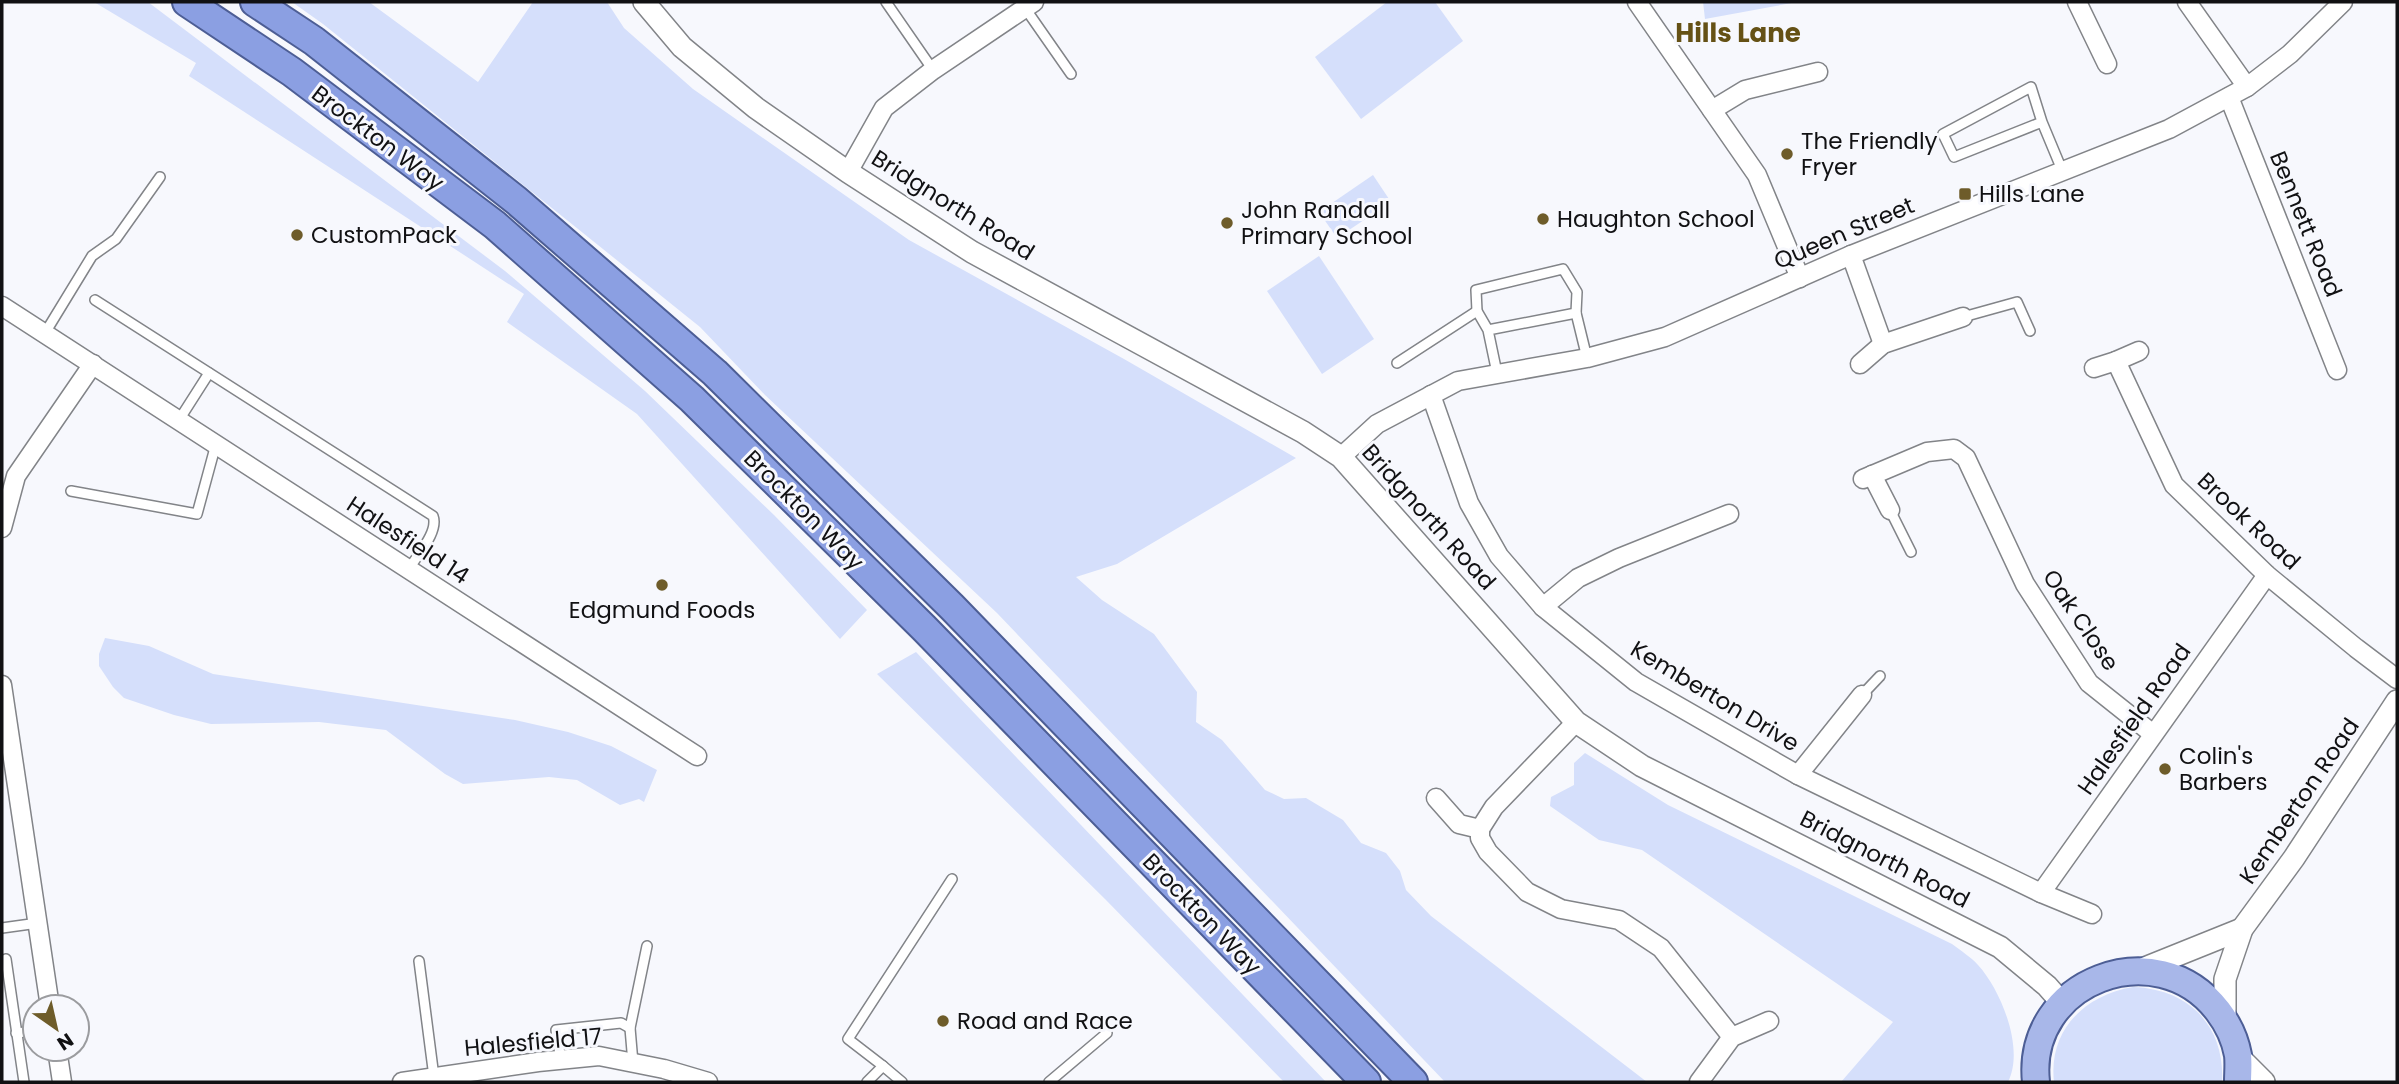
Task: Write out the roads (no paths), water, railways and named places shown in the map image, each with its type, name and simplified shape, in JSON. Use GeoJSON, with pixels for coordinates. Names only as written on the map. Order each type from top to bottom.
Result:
{"type":"FeatureCollection","features":[{"type":"Feature","properties":{"kind":"highway","name":"Brockton Way"},"geometry":{"type":"LineString","coordinates":[[187,2],[292,72],[495,225],[692,399],[924,628],[1366,1082]]}},
{"type":"Feature","properties":{"kind":"highway","name":"Brockton Way"},"geometry":{"type":"LineString","coordinates":[[255,2],[314,41],[517,201],[715,373],[952,607],[1413,1082]]}},
{"type":"Feature","properties":{"kind":"main road"},"geometry":{"type":"LineString","coordinates":[[2036,1082],[2037,1054],[2042,1036],[2062,1003],[2093,981],[2111,974],[2140,970],[2165,974],[2189,984],[2210,1000],[2233,1038],[2238,1056],[2238,1082]]}},
{"type":"Feature","properties":{"kind":"street","name":"Bridgnorth Road"},"geometry":{"type":"LineString","coordinates":[[644,2],[682,47],[756,108],[848,172],[972,252],[1303,432],[1341,457],[1576,722],[1642,766],[2000,947],[2048,986],[2062,1003]]}},
{"type":"Feature","properties":{"kind":"street"},"geometry":{"type":"LineString","coordinates":[[1637,2],[1758,175],[1800,278]]}},
{"type":"Feature","properties":{"kind":"street"},"geometry":{"type":"LineString","coordinates":[[2077,2],[2107,64]]}},
{"type":"Feature","properties":{"kind":"street"},"geometry":{"type":"LineString","coordinates":[[2187,2],[2247,87]]}},
{"type":"Feature","properties":{"kind":"street","name":"Queen Street"},"geometry":{"type":"LineString","coordinates":[[1341,457],[1377,425],[1458,381],[1587,358],[1665,337],[1851,254],[2169,129],[2247,87],[2290,54],[2343,2]]}},
{"type":"Feature","properties":{"kind":"street"},"geometry":{"type":"LineString","coordinates":[[848,172],[884,108],[933,70],[1029,5]]}},
{"type":"Feature","properties":{"kind":"street"},"geometry":{"type":"LineString","coordinates":[[1712,110],[1745,90],[1818,72]]}},
{"type":"Feature","properties":{"kind":"street","name":"Bennett Road"},"geometry":{"type":"LineString","coordinates":[[2229,97],[2337,370]]}},
{"type":"Feature","properties":{"kind":"street"},"geometry":{"type":"LineString","coordinates":[[1851,254],[1883,344]]}},
{"type":"Feature","properties":{"kind":"street","name":"Halesfield 14"},"geometry":{"type":"LineString","coordinates":[[2,306],[698,756]]}},
{"type":"Feature","properties":{"kind":"street"},"geometry":{"type":"LineString","coordinates":[[1860,364],[1883,344],[1963,317]]}},
{"type":"Feature","properties":{"kind":"street"},"geometry":{"type":"LineString","coordinates":[[2094,368],[2139,351]]}},
{"type":"Feature","properties":{"kind":"street","name":"Brook Road"},"geometry":{"type":"LineString","coordinates":[[2116,361],[2174,485],[2267,575],[2397,679]]}},
{"type":"Feature","properties":{"kind":"street"},"geometry":{"type":"LineString","coordinates":[[2,528],[16,476],[93,365]]}},
{"type":"Feature","properties":{"kind":"street","name":"Kemberton Drive"},"geometry":{"type":"LineString","coordinates":[[1431,395],[1469,503],[1499,556],[1543,607],[1636,682],[1798,775],[2041,893],[2092,914]]}},
{"type":"Feature","properties":{"kind":"street","name":"Oak Close"},"geometry":{"type":"LineString","coordinates":[[1890,510],[1868,477],[1927,452],[1954,449],[1966,458],[2025,584],[2089,682],[2153,734]]}},
{"type":"Feature","properties":{"kind":"street"},"geometry":{"type":"LineString","coordinates":[[1543,607],[1578,578],[1619,558],[1729,514]]}},
{"type":"Feature","properties":{"kind":"street","name":"Halesfield Road"},"geometry":{"type":"LineString","coordinates":[[2041,893],[2267,575]]}},
{"type":"Feature","properties":{"kind":"street"},"geometry":{"type":"LineString","coordinates":[[2,685],[7,753],[48,993]]}},
{"type":"Feature","properties":{"kind":"street"},"geometry":{"type":"LineString","coordinates":[[1798,775],[1862,695]]}},
{"type":"Feature","properties":{"kind":"street","name":"Kemberton Road"},"geometry":{"type":"LineString","coordinates":[[2225,1021],[2225,979],[2242,929],[2294,858],[2397,701]]}},
{"type":"Feature","properties":{"kind":"street"},"geometry":{"type":"LineString","coordinates":[[1576,722],[1494,807],[1480,829],[1480,838],[1488,852],[1527,892],[1560,909],[1619,920],[1661,948],[1732,1037]]}},
{"type":"Feature","properties":{"kind":"street"},"geometry":{"type":"LineString","coordinates":[[1436,798],[1459,824],[1480,829]]}},
{"type":"Feature","properties":{"kind":"street"},"geometry":{"type":"LineString","coordinates":[[2140,970],[2242,929]]}},
{"type":"Feature","properties":{"kind":"street"},"geometry":{"type":"LineString","coordinates":[[1699,1082],[1732,1037],[1769,1021]]}},
{"type":"Feature","properties":{"kind":"street","name":"Halesfield 17"},"geometry":{"type":"LineString","coordinates":[[402,1082],[598,1056],[664,1069],[708,1082]]}},
{"type":"Feature","properties":{"kind":"street"},"geometry":{"type":"LineString","coordinates":[[2238,1056],[2264,1082]]}},
{"type":"Feature","properties":{"kind":"street"},"geometry":{"type":"LineString","coordinates":[[59,1063],[62,1082]]}},
{"type":"Feature","properties":{"kind":"lane"},"geometry":{"type":"LineString","coordinates":[[886,2],[933,70]]}},
{"type":"Feature","properties":{"kind":"lane"},"geometry":{"type":"LineString","coordinates":[[1029,5],[1071,74]]}},
{"type":"Feature","properties":{"kind":"lane"},"geometry":{"type":"LineString","coordinates":[[2042,122],[1954,158],[1943,134],[2031,87],[2062,170]]}},
{"type":"Feature","properties":{"kind":"lane"},"geometry":{"type":"LineString","coordinates":[[45,333],[92,256],[116,239],[160,177]]}},
{"type":"Feature","properties":{"kind":"lane"},"geometry":{"type":"LineString","coordinates":[[1497,373],[1488,330],[1477,311],[1476,290],[1563,269],[1577,292],[1576,313],[1587,358]]}},
{"type":"Feature","properties":{"kind":"lane"},"geometry":{"type":"LineString","coordinates":[[95,300],[433,516],[435,522],[432,532],[409,569]]}},
{"type":"Feature","properties":{"kind":"lane"},"geometry":{"type":"LineString","coordinates":[[1963,317],[2017,302],[2030,331]]}},
{"type":"Feature","properties":{"kind":"lane"},"geometry":{"type":"LineString","coordinates":[[1397,363],[1477,311]]}},
{"type":"Feature","properties":{"kind":"lane"},"geometry":{"type":"LineString","coordinates":[[1488,330],[1576,313]]}},
{"type":"Feature","properties":{"kind":"lane"},"geometry":{"type":"LineString","coordinates":[[179,420],[209,373]]}},
{"type":"Feature","properties":{"kind":"lane"},"geometry":{"type":"LineString","coordinates":[[71,491],[197,514],[216,444]]}},
{"type":"Feature","properties":{"kind":"lane"},"geometry":{"type":"LineString","coordinates":[[1890,510],[1910,552]]}},
{"type":"Feature","properties":{"kind":"lane"},"geometry":{"type":"LineString","coordinates":[[1862,695],[1880,676]]}},
{"type":"Feature","properties":{"kind":"lane"},"geometry":{"type":"LineString","coordinates":[[902,1082],[848,1040],[952,879]]}},
{"type":"Feature","properties":{"kind":"lane"},"geometry":{"type":"LineString","coordinates":[[2,928],[38,923]]}},
{"type":"Feature","properties":{"kind":"lane"},"geometry":{"type":"LineString","coordinates":[[633,1063],[630,1028],[647,946]]}},
{"type":"Feature","properties":{"kind":"lane"},"geometry":{"type":"LineString","coordinates":[[6,959],[24,1082]]}},
{"type":"Feature","properties":{"kind":"lane"},"geometry":{"type":"LineString","coordinates":[[419,961],[434,1077]]}},
{"type":"Feature","properties":{"kind":"lane"},"geometry":{"type":"LineString","coordinates":[[561,1059],[556,1030],[621,1023],[630,1028]]}},
{"type":"Feature","properties":{"kind":"lane"},"geometry":{"type":"LineString","coordinates":[[16,1033],[21,1032]]}},
{"type":"Feature","properties":{"kind":"lane"},"geometry":{"type":"LineString","coordinates":[[1049,1082],[1107,1033]]}},
{"type":"Feature","properties":{"kind":"lane"},"geometry":{"type":"LineString","coordinates":[[867,1082],[883,1066]]}},
{"type":"Feature","properties":{"kind":"place","name":"The Friendly Fryer"},"geometry":{"type":"Point","coordinates":[1787,154]}},
{"type":"Feature","properties":{"kind":"place","name":"Hills Lane"},"geometry":{"type":"Point","coordinates":[1965,194]}},
{"type":"Feature","properties":{"kind":"place","name":"Haughton School"},"geometry":{"type":"Point","coordinates":[1543,219]}},
{"type":"Feature","properties":{"kind":"place","name":"John Randall Primary School"},"geometry":{"type":"Point","coordinates":[1227,223]}},
{"type":"Feature","properties":{"kind":"place","name":"CustomPack"},"geometry":{"type":"Point","coordinates":[297,235]}},
{"type":"Feature","properties":{"kind":"place","name":"Edgmund Foods"},"geometry":{"type":"Point","coordinates":[662,585]}},
{"type":"Feature","properties":{"kind":"place","name":"Colin's Barbers"},"geometry":{"type":"Point","coordinates":[2165,769]}},
{"type":"Feature","properties":{"kind":"place","name":"Road and Race"},"geometry":{"type":"Point","coordinates":[943,1021]}},
{"type":"Feature","properties":{"kind":"district","name":"Hills Lane"},"geometry":{"type":"Point","coordinates":[1738,33]}}]}
